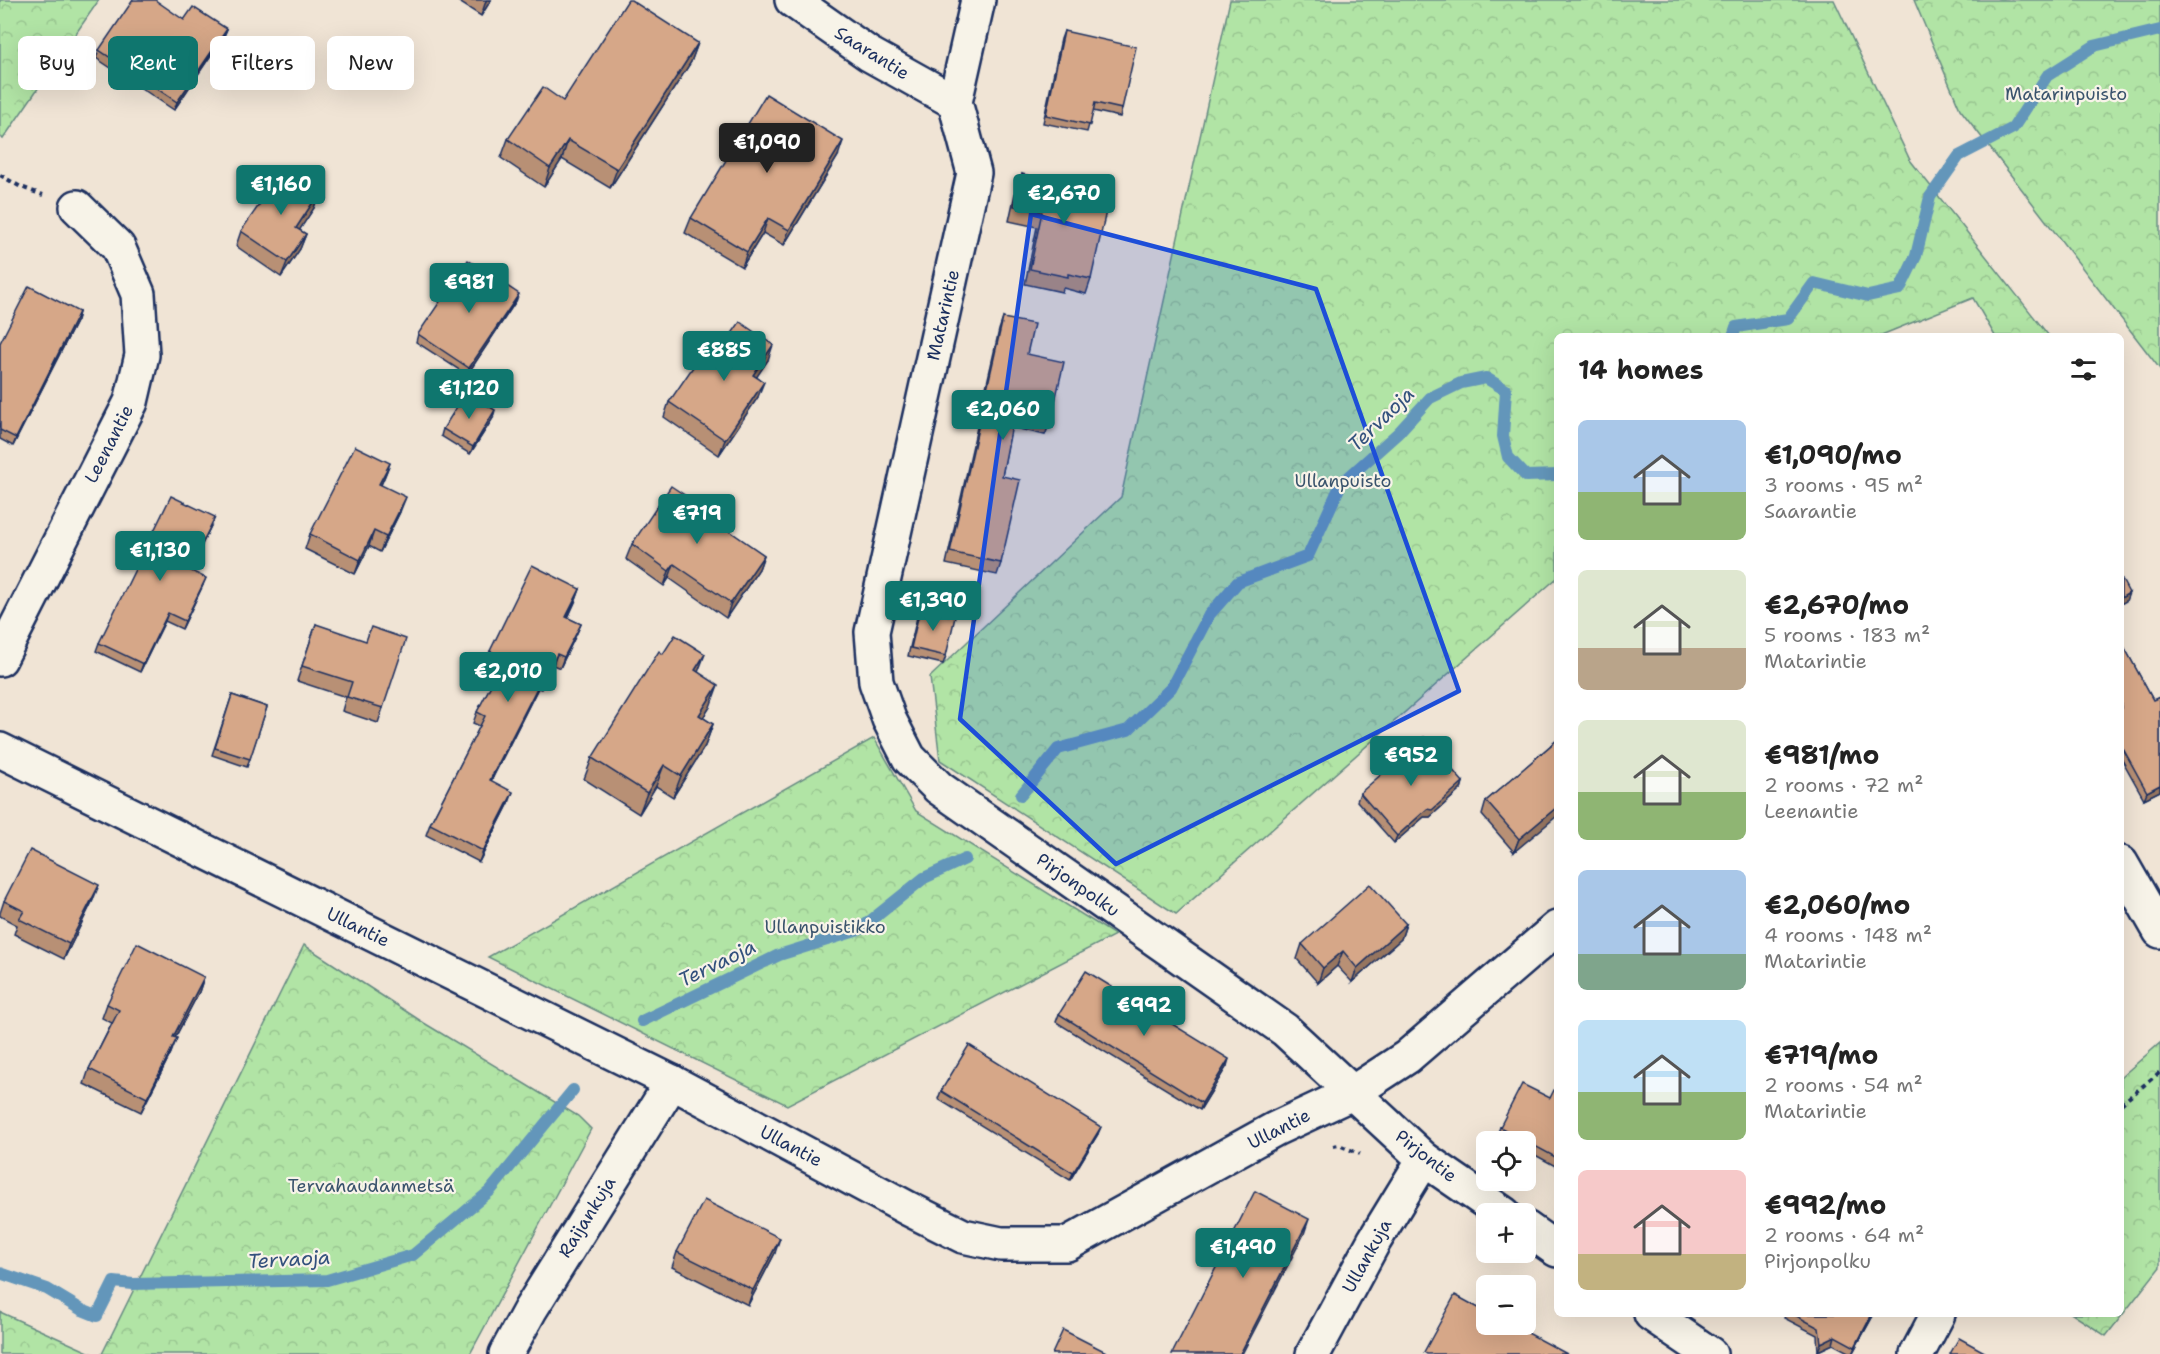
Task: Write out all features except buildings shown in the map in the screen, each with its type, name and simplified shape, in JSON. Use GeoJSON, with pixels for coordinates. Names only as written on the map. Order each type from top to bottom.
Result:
{"type":"FeatureCollection","features":[{"type":"Feature","properties":{"kind":"street","name":"Saarantie"},"geometry":{"type":"LineString","coordinates":[[792,0],[869,54],[955,102]]}},
{"type":"Feature","properties":{"kind":"street","name":"Matarintie"},"geometry":{"type":"LineString","coordinates":[[872,632],[974,173],[955,102],[978,0]]}},
{"type":"Feature","properties":{"kind":"street","name":"Leenantie"},"geometry":{"type":"LineString","coordinates":[[0,658],[131,402],[142,354],[138,294],[118,247],[77,207]]}},
{"type":"Feature","properties":{"kind":"street","name":"Pirjonpolku"},"geometry":{"type":"LineString","coordinates":[[872,632],[876,682],[889,718],[909,758],[939,788],[1285,1030],[1352,1093]]}},
{"type":"Feature","properties":{"kind":"street","name":"Ullantie"},"geometry":{"type":"LineString","coordinates":[[0,750],[672,1082],[918,1214],[963,1236],[1001,1244],[1067,1244],[1275,1129],[1352,1093],[1407,1057],[1554,931]]}},
{"type":"Feature","properties":{"kind":"street"},"geometry":{"type":"LineString","coordinates":[[2124,868],[2160,931]]}},
{"type":"Feature","properties":{"kind":"street","name":"Raijankuja"},"geometry":{"type":"LineString","coordinates":[[506,1354],[530,1310],[672,1082]]}},
{"type":"Feature","properties":{"kind":"street","name":"Pirjontie"},"geometry":{"type":"LineString","coordinates":[[1352,1093],[1424,1159],[1488,1203]]}},
{"type":"Feature","properties":{"kind":"street","name":"Ullankuja"},"geometry":{"type":"LineString","coordinates":[[1313,1354],[1374,1241],[1424,1159]]}},
{"type":"Feature","properties":{"kind":"street"},"geometry":{"type":"LineString","coordinates":[[1536,1235],[1554,1248]]}},
{"type":"Feature","properties":{"kind":"street"},"geometry":{"type":"LineString","coordinates":[[1655,1317],[1710,1354]]}},
{"type":"Feature","properties":{"kind":"street"},"geometry":{"type":"LineString","coordinates":[[1917,1354],[1936,1317]]}},
{"type":"Feature","properties":{"kind":"path"},"geometry":{"type":"LineString","coordinates":[[0,175],[21,187],[77,207]]}},
{"type":"Feature","properties":{"kind":"path"},"geometry":{"type":"LineString","coordinates":[[2124,1102],[2160,1072]]}},
{"type":"Feature","properties":{"kind":"highlighted area"},"geometry":{"type":"Polygon","coordinates":[[[1031,214],[1316,289],[1459,691],[1116,864],[960,719],[1031,214]]]}},
{"type":"Feature","properties":{"kind":"green space"},"geometry":{"type":"Polygon","coordinates":[[[0,0],[99,0],[74,36],[18,36],[18,90],[37,90],[3,139],[0,136],[0,0]]]}},
{"type":"Feature","properties":{"kind":"green space","name":"Ullanpuisto"},"geometry":{"type":"Polygon","coordinates":[[[1230,0],[1834,0],[1910,160],[2047,333],[1993,333],[1973,298],[1886,333],[1554,333],[1554,581],[1176,914],[940,760],[930,677],[1121,497],[1230,0]]]}},
{"type":"Feature","properties":{"kind":"green space","name":"Matarinpuisto"},"geometry":{"type":"Polygon","coordinates":[[[1914,0],[2160,0],[2160,369],[1960,109],[1914,0]]]}},
{"type":"Feature","properties":{"kind":"green space","name":"Ullanpuistikko"},"geometry":{"type":"Polygon","coordinates":[[[874,738],[916,811],[1115,935],[787,1105],[488,957],[874,738]]]}},
{"type":"Feature","properties":{"kind":"green space","name":"Tervahaudanmetsä"},"geometry":{"type":"Polygon","coordinates":[[[304,945],[424,1023],[578,1116],[591,1129],[470,1354],[102,1354],[304,945]]]}},
{"type":"Feature","properties":{"kind":"green space"},"geometry":{"type":"Polygon","coordinates":[[[2160,1043],[2160,1267],[2124,1313],[2124,1074],[2160,1043]]]}},
{"type":"Feature","properties":{"kind":"green space"},"geometry":{"type":"Polygon","coordinates":[[[0,1312],[93,1354],[0,1354],[0,1312]]]}},
{"type":"Feature","properties":{"kind":"green space"},"geometry":{"type":"Polygon","coordinates":[[[2077,1317],[2121,1317],[2106,1336],[2077,1317]]]}},
{"type":"Feature","properties":{"kind":"waterway","name":"Tervaoja"},"geometry":{"type":"LineString","coordinates":[[1734,333],[1736,327],[1788,319],[1814,283],[1868,296],[1900,289],[1916,256],[1930,197],[1959,156],[2013,128],[2047,76],[2094,46],[2160,30]]}},
{"type":"Feature","properties":{"kind":"waterway","name":"Tervaoja"},"geometry":{"type":"LineString","coordinates":[[1021,795],[1058,749],[1128,730],[1171,688],[1209,615],[1238,582],[1308,556],[1341,484],[1398,433],[1430,398],[1461,383],[1486,378],[1506,390],[1503,436],[1508,457],[1526,476],[1554,475]]}},
{"type":"Feature","properties":{"kind":"waterway","name":"Tervaoja"},"geometry":{"type":"LineString","coordinates":[[642,1021],[779,955],[859,930],[924,878],[965,859]]}},
{"type":"Feature","properties":{"kind":"waterway","name":"Tervaoja"},"geometry":{"type":"LineString","coordinates":[[0,1273],[47,1289],[82,1310],[97,1316],[114,1282],[133,1284],[327,1280],[413,1255],[490,1191],[573,1090]]}}]}
